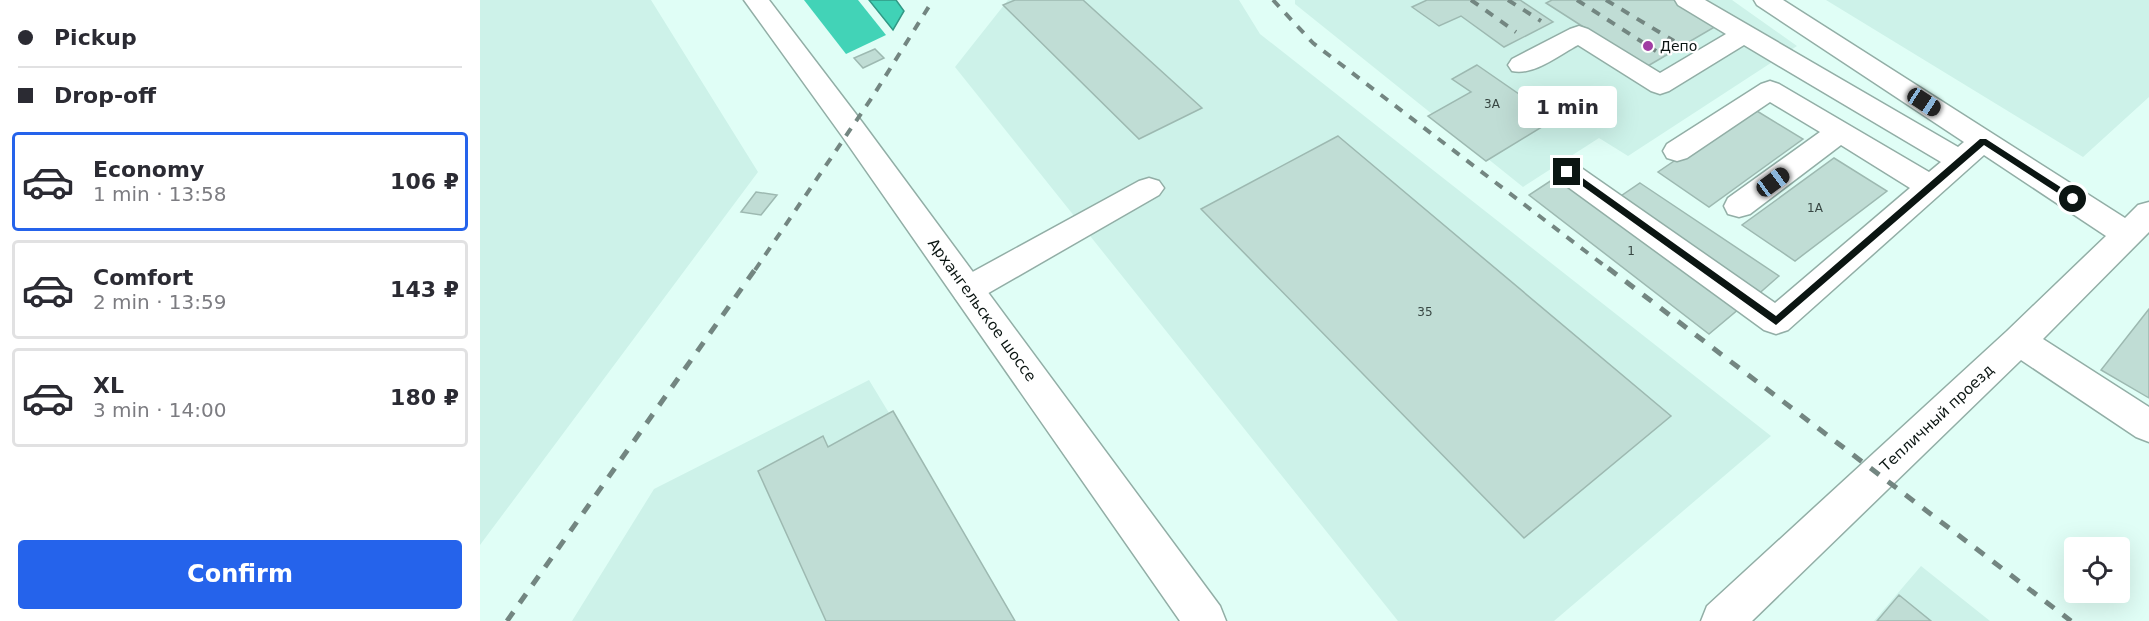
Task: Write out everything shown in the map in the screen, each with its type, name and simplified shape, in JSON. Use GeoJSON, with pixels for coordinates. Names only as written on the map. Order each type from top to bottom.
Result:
{"type":"FeatureCollection","features":[{"type":"Feature","properties":{"kind":"main road","name":"Архангельское шоссе"},"geometry":{"type":"LineString","coordinates":[[756,0],[1204,621]]}},
{"type":"Feature","properties":{"kind":"main road"},"geometry":{"type":"LineString","coordinates":[[1687,0],[1744,34],[1972,151],[2138,224]]}},
{"type":"Feature","properties":{"kind":"main road"},"geometry":{"type":"LineString","coordinates":[[1766,0],[1972,151]]}},
{"type":"Feature","properties":{"kind":"main road"},"geometry":{"type":"LineString","coordinates":[[1521,65],[1579,34],[1660,86],[1744,34]]}},
{"type":"Feature","properties":{"kind":"main road"},"geometry":{"type":"LineString","coordinates":[[1677,151],[1770,90],[1932,188]]}},
{"type":"Feature","properties":{"kind":"main road"},"geometry":{"type":"LineString","coordinates":[[1739,206],[1840,132]]}},
{"type":"Feature","properties":{"kind":"main road"},"geometry":{"type":"LineString","coordinates":[[1567,172],[1776,321],[1972,151]]}},
{"type":"Feature","properties":{"kind":"main road"},"geometry":{"type":"LineString","coordinates":[[967,290],[1149,188]]}},
{"type":"Feature","properties":{"kind":"main road","name":"Тепличный проезд"},"geometry":{"type":"LineString","coordinates":[[1722,621],[2019,341],[2138,224]]}},
{"type":"Feature","properties":{"kind":"main road"},"geometry":{"type":"LineString","coordinates":[[2019,341],[2149,426]]}},
{"type":"Feature","properties":{"kind":"shaded area"},"geometry":{"type":"Polygon","coordinates":[[[480,0],[651,0],[758,172],[480,545],[480,0]]]}},
{"type":"Feature","properties":{"kind":"shaded area"},"geometry":{"type":"Polygon","coordinates":[[[804,0],[858,0],[886,35],[846,54],[804,0]]]}},
{"type":"Feature","properties":{"kind":"shaded area"},"geometry":{"type":"Polygon","coordinates":[[[869,0],[896,0],[904,11],[893,30],[869,0]]]}},
{"type":"Feature","properties":{"kind":"shaded area"},"geometry":{"type":"Polygon","coordinates":[[[1008,0],[1239,0],[1260,34],[1771,436],[1554,621],[1398,621],[955,67],[1008,0]]]}},
{"type":"Feature","properties":{"kind":"shaded area"},"geometry":{"type":"Polygon","coordinates":[[[1295,0],[1732,0],[1797,46],[1628,156],[1599,138],[1523,187],[1295,4],[1295,0]]]}},
{"type":"Feature","properties":{"kind":"shaded area"},"geometry":{"type":"Polygon","coordinates":[[[1826,0],[2149,0],[2149,97],[2083,157],[1826,0]]]}},
{"type":"Feature","properties":{"kind":"shaded area"},"geometry":{"type":"Polygon","coordinates":[[[869,380],[1015,621],[572,621],[654,489],[869,380]]]}},
{"type":"Feature","properties":{"kind":"shaded area"},"geometry":{"type":"Polygon","coordinates":[[[1921,566],[1990,621],[1874,621],[1921,566]]]}},
{"type":"Feature","properties":{"kind":"building"},"geometry":{"type":"Polygon","coordinates":[[[1015,0],[1083,0],[1202,108],[1139,139],[1003,5],[1015,0]]]}},
{"type":"Feature","properties":{"kind":"building"},"geometry":{"type":"Polygon","coordinates":[[[1427,0],[1520,0],[1553,22],[1504,47],[1461,16],[1439,26],[1412,7],[1427,0]]]}},
{"type":"Feature","properties":{"kind":"building","name":"Депо"},"geometry":{"type":"Polygon","coordinates":[[[1552,0],[1674,0],[1718,25],[1646,67],[1546,3],[1552,0]]]}},
{"type":"Feature","properties":{"kind":"building"},"geometry":{"type":"Polygon","coordinates":[[[875,49],[884,58],[863,68],[854,58],[875,49]]]}},
{"type":"Feature","properties":{"kind":"building"},"geometry":{"type":"Polygon","coordinates":[[[1477,65],[1555,119],[1486,161],[1428,116],[1471,92],[1452,79],[1477,65]]]}},
{"type":"Feature","properties":{"kind":"building"},"geometry":{"type":"Polygon","coordinates":[[[1752,108],[1803,139],[1709,207],[1658,172],[1752,108]]]}},
{"type":"Feature","properties":{"kind":"building"},"geometry":{"type":"Polygon","coordinates":[[[1338,136],[1671,416],[1524,538],[1201,209],[1338,136]]]}},
{"type":"Feature","properties":{"kind":"building"},"geometry":{"type":"Polygon","coordinates":[[[1834,158],[1887,191],[1795,261],[1742,225],[1834,158]]]}},
{"type":"Feature","properties":{"kind":"building"},"geometry":{"type":"Polygon","coordinates":[[[1555,178],[1740,308],[1709,334],[1529,195],[1555,178]]]}},
{"type":"Feature","properties":{"kind":"building"},"geometry":{"type":"Polygon","coordinates":[[[1640,183],[1779,276],[1755,297],[1615,200],[1640,183]]]}},
{"type":"Feature","properties":{"kind":"building"},"geometry":{"type":"Polygon","coordinates":[[[756,192],[777,195],[761,215],[741,212],[756,192]]]}},
{"type":"Feature","properties":{"kind":"building"},"geometry":{"type":"Polygon","coordinates":[[[2149,309],[2149,398],[2101,370],[2149,309]]]}},
{"type":"Feature","properties":{"kind":"building"},"geometry":{"type":"Polygon","coordinates":[[[893,411],[1015,621],[826,621],[758,471],[823,436],[828,447],[893,411]]]}},
{"type":"Feature","properties":{"kind":"building"},"geometry":{"type":"Polygon","coordinates":[[[1899,595],[1931,621],[1877,621],[1899,595]]]}},
{"type":"Feature","properties":{"kind":"railway"},"geometry":{"type":"LineString","coordinates":[[755,270],[873,96],[933,0]]}},
{"type":"Feature","properties":{"kind":"railway"},"geometry":{"type":"LineString","coordinates":[[1273,0],[1313,43],[1610,270]]}},
{"type":"Feature","properties":{"kind":"railway"},"geometry":{"type":"LineString","coordinates":[[1471,0],[1516,32]]}},
{"type":"Feature","properties":{"kind":"railway"},"geometry":{"type":"LineString","coordinates":[[1508,0],[1541,21]]}},
{"type":"Feature","properties":{"kind":"railway"},"geometry":{"type":"LineString","coordinates":[[1577,0],[1656,51]]}},
{"type":"Feature","properties":{"kind":"railway"},"geometry":{"type":"LineString","coordinates":[[1606,0],[1674,41]]}},
{"type":"Feature","properties":{"kind":"railway"},"geometry":{"type":"LineString","coordinates":[[507,621],[756,268]]}},
{"type":"Feature","properties":{"kind":"railway"},"geometry":{"type":"LineString","coordinates":[[1608,268],[2071,621]]}},
{"type":"Feature","properties":{"kind":"place","name":"Депо"},"geometry":{"type":"Point","coordinates":[1648,46]}},
{"type":"Feature","properties":{"kind":"route"},"geometry":{"type":"LineString","coordinates":[[1567,172],[1776,321],[1932,188],[1983,141],[2073,199]]}}]}
